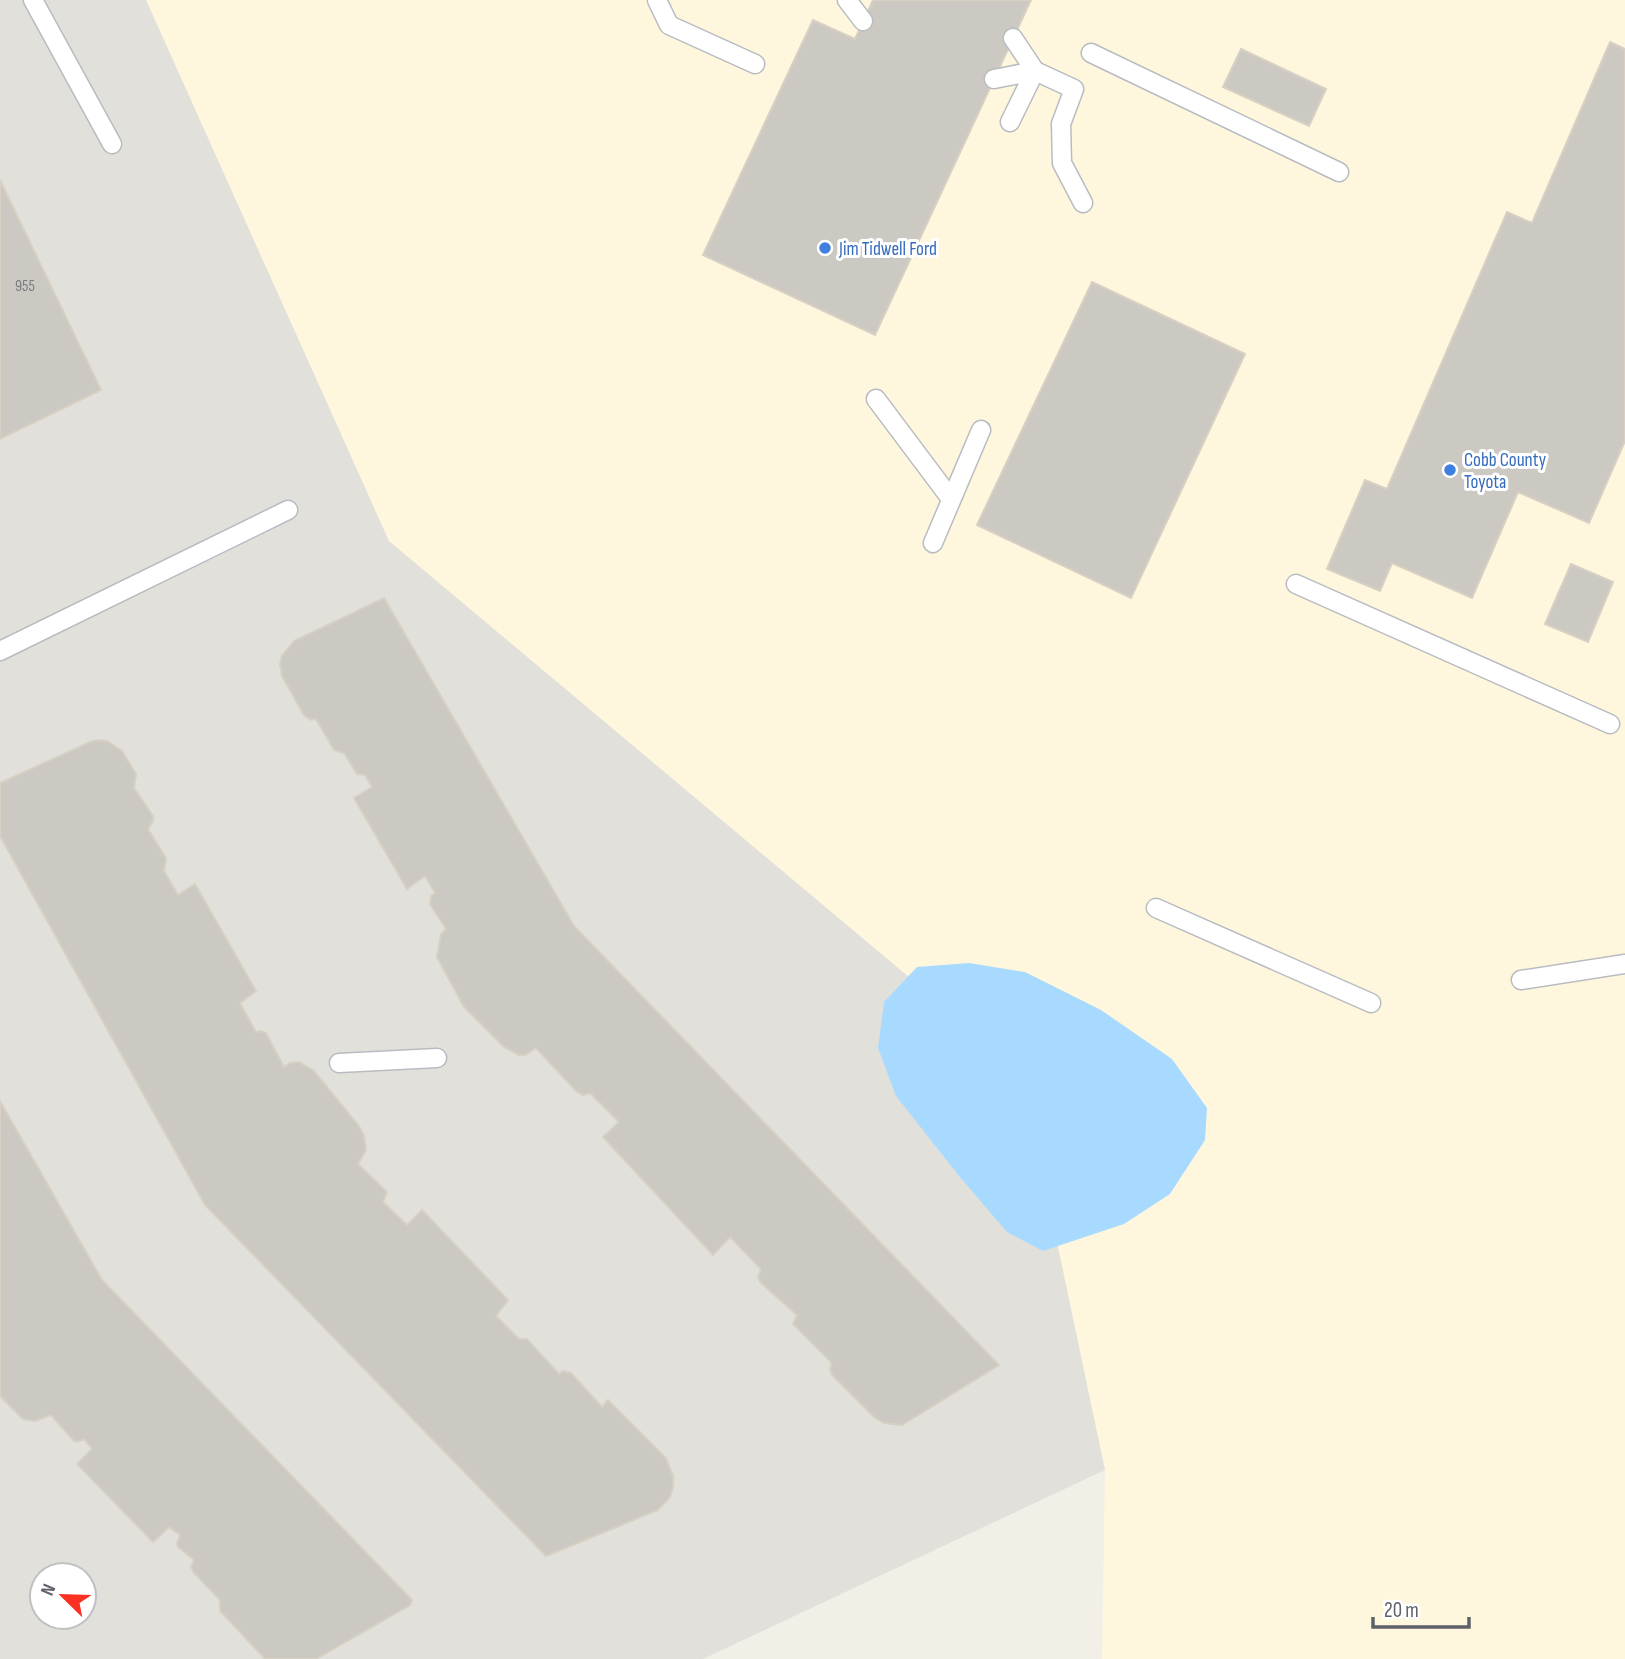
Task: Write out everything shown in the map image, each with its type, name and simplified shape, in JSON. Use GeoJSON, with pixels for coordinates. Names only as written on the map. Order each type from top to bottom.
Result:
{"type":"FeatureCollection","features":[{"type":"Feature","properties":{"kind":"lane"},"geometry":{"type":"LineString","coordinates":[[33,0],[112,144]]}},
{"type":"Feature","properties":{"kind":"lane"},"geometry":{"type":"LineString","coordinates":[[657,0],[668,25],[755,64]]}},
{"type":"Feature","properties":{"kind":"lane"},"geometry":{"type":"LineString","coordinates":[[847,0],[863,21]]}},
{"type":"Feature","properties":{"kind":"lane"},"geometry":{"type":"LineString","coordinates":[[1013,38],[1035,71],[1074,89],[1061,124],[1062,163],[1083,203]]}},
{"type":"Feature","properties":{"kind":"lane"},"geometry":{"type":"LineString","coordinates":[[1091,52],[1339,172]]}},
{"type":"Feature","properties":{"kind":"lane"},"geometry":{"type":"LineString","coordinates":[[994,79],[1035,71]]}},
{"type":"Feature","properties":{"kind":"lane"},"geometry":{"type":"LineString","coordinates":[[1010,122],[1035,71]]}},
{"type":"Feature","properties":{"kind":"lane"},"geometry":{"type":"LineString","coordinates":[[876,399],[951,499]]}},
{"type":"Feature","properties":{"kind":"lane"},"geometry":{"type":"LineString","coordinates":[[933,543],[981,429]]}},
{"type":"Feature","properties":{"kind":"lane"},"geometry":{"type":"LineString","coordinates":[[0,651],[288,510]]}},
{"type":"Feature","properties":{"kind":"lane"},"geometry":{"type":"LineString","coordinates":[[1296,584],[1610,724]]}},
{"type":"Feature","properties":{"kind":"lane"},"geometry":{"type":"LineString","coordinates":[[1156,908],[1371,1003]]}},
{"type":"Feature","properties":{"kind":"lane"},"geometry":{"type":"LineString","coordinates":[[1521,980],[1625,964]]}},
{"type":"Feature","properties":{"kind":"lane"},"geometry":{"type":"LineString","coordinates":[[338,1063],[437,1058]]}},
{"type":"Feature","properties":{"kind":"shaded area"},"geometry":{"type":"Polygon","coordinates":[[[0,0],[146,0],[389,541],[1021,1071],[1105,1470],[703,1659],[0,1659],[0,0]]]}},
{"type":"Feature","properties":{"kind":"shaded area"},"geometry":{"type":"Polygon","coordinates":[[[146,0],[1625,0],[1625,1659],[1102,1659],[1105,1470],[1093,1416],[98,1627],[98,1561],[28,1561],[28,1631],[80,1631],[0,1648],[0,689],[374,508],[146,0]]]}},
{"type":"Feature","properties":{"kind":"water"},"geometry":{"type":"Polygon","coordinates":[[[969,963],[1025,972],[1101,1010],[1172,1059],[1207,1108],[1205,1140],[1170,1194],[1124,1224],[1043,1251],[1007,1232],[896,1096],[878,1048],[884,1002],[917,967],[969,963]]]}},
{"type":"Feature","properties":{"kind":"building"},"geometry":{"type":"Polygon","coordinates":[[[873,0],[1031,0],[875,335],[703,255],[813,20],[855,39],[873,0]]]}},
{"type":"Feature","properties":{"kind":"building"},"geometry":{"type":"Polygon","coordinates":[[[1610,42],[1625,49],[1625,441],[1589,523],[1518,492],[1472,598],[1392,563],[1380,591],[1327,569],[1365,480],[1387,489],[1507,212],[1532,223],[1610,42]]]}},
{"type":"Feature","properties":{"kind":"building"},"geometry":{"type":"Polygon","coordinates":[[[1241,49],[1326,89],[1309,126],[1223,87],[1241,49]]]}},
{"type":"Feature","properties":{"kind":"building"},"geometry":{"type":"Polygon","coordinates":[[[0,180],[101,390],[0,439],[0,180]]]}},
{"type":"Feature","properties":{"kind":"building"},"geometry":{"type":"Polygon","coordinates":[[[1092,282],[1245,354],[1131,598],[977,525],[1092,282]]]}},
{"type":"Feature","properties":{"kind":"building"},"geometry":{"type":"Polygon","coordinates":[[[1571,564],[1613,582],[1588,642],[1545,624],[1571,564]]]}},
{"type":"Feature","properties":{"kind":"building"},"geometry":{"type":"Polygon","coordinates":[[[384,598],[574,926],[999,1365],[902,1425],[884,1423],[874,1417],[832,1375],[832,1363],[793,1324],[797,1315],[761,1283],[758,1278],[761,1269],[730,1237],[713,1255],[603,1137],[619,1122],[590,1093],[583,1095],[577,1092],[536,1048],[525,1055],[519,1055],[504,1047],[464,1007],[437,957],[441,934],[446,929],[430,904],[431,896],[435,893],[425,876],[407,889],[354,798],[372,787],[365,775],[357,774],[344,753],[334,750],[316,719],[311,720],[304,715],[282,676],[282,656],[294,641],[384,598]]]}},
{"type":"Feature","properties":{"kind":"building"},"geometry":{"type":"Polygon","coordinates":[[[98,740],[107,741],[122,751],[136,774],[134,788],[153,816],[148,829],[166,858],[164,871],[178,895],[195,884],[256,991],[240,1003],[256,1032],[266,1033],[284,1067],[299,1062],[314,1071],[359,1126],[366,1150],[358,1164],[387,1192],[383,1202],[407,1225],[422,1210],[508,1300],[496,1316],[519,1339],[527,1339],[559,1374],[563,1371],[571,1373],[602,1407],[608,1400],[666,1458],[673,1476],[673,1488],[670,1497],[658,1510],[546,1556],[205,1205],[0,836],[0,783],[98,740]]]}},
{"type":"Feature","properties":{"kind":"building"},"geometry":{"type":"Polygon","coordinates":[[[0,1101],[102,1280],[412,1600],[410,1605],[316,1659],[265,1659],[220,1611],[220,1600],[194,1573],[191,1567],[194,1560],[178,1547],[180,1535],[169,1527],[153,1542],[77,1464],[92,1449],[84,1439],[77,1442],[73,1440],[51,1415],[35,1421],[23,1419],[0,1396],[0,1101]]]}},
{"type":"Feature","properties":{"kind":"place","name":"Jim Tidwell Ford"},"geometry":{"type":"Point","coordinates":[825,248]}},
{"type":"Feature","properties":{"kind":"place","name":"Cobb County Toyota"},"geometry":{"type":"Point","coordinates":[1450,470]}}]}
